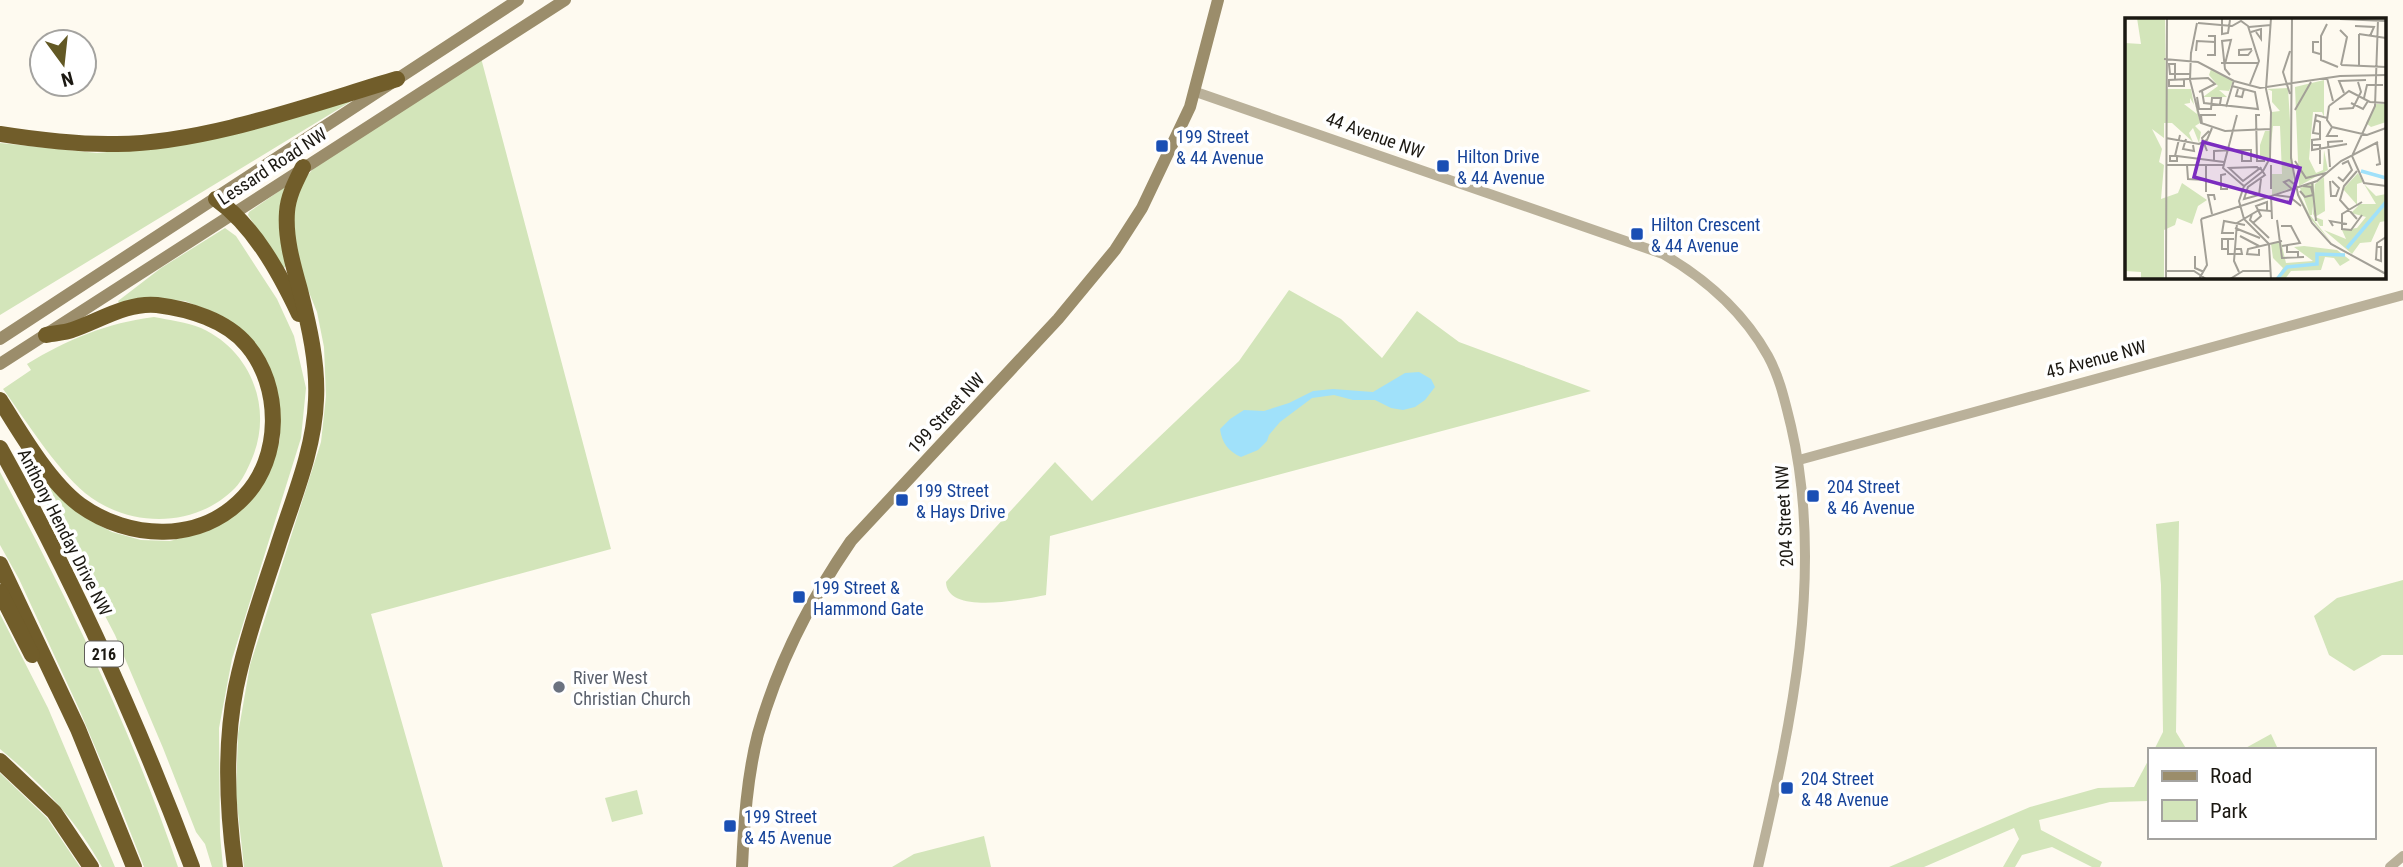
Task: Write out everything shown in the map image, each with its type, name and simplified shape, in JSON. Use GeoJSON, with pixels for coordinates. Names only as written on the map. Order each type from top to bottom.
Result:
{"type":"FeatureCollection","features":[{"type":"Feature","properties":{"kind":"highway"},"geometry":{"type":"LineString","coordinates":[[0,134],[37,140],[118,145],[158,140],[248,122],[397,79]]}},
{"type":"Feature","properties":{"kind":"highway"},"geometry":{"type":"LineString","coordinates":[[235,867],[227,785],[229,738],[236,688],[255,615],[304,468],[317,388],[312,349],[287,233],[290,195],[303,167]]}},
{"type":"Feature","properties":{"kind":"highway"},"geometry":{"type":"LineString","coordinates":[[216,199],[246,225],[277,273],[304,326],[312,349]]}},
{"type":"Feature","properties":{"kind":"highway"},"geometry":{"type":"LineString","coordinates":[[0,400],[59,485],[78,504],[107,521],[139,531],[165,533],[187,530],[223,513],[245,497],[267,456],[273,416],[269,383],[247,345],[232,332],[205,316],[155,305],[131,308],[70,331],[46,335]]}},
{"type":"Feature","properties":{"kind":"highway","name":"Anthony Henday Drive NW"},"geometry":{"type":"LineString","coordinates":[[0,448],[32,505],[96,635],[158,778],[192,867]]}},
{"type":"Feature","properties":{"kind":"highway"},"geometry":{"type":"LineString","coordinates":[[0,564],[94,766],[134,867]]}},
{"type":"Feature","properties":{"kind":"highway"},"geometry":{"type":"LineString","coordinates":[[0,592],[47,684],[94,766]]}},
{"type":"Feature","properties":{"kind":"highway"},"geometry":{"type":"LineString","coordinates":[[0,761],[54,812],[91,867]]}},
{"type":"Feature","properties":{"kind":"main road","name":"Lessard Road NW"},"geometry":{"type":"LineString","coordinates":[[6,335],[518,0]]}},
{"type":"Feature","properties":{"kind":"main road","name":"Lessard Road NW"},"geometry":{"type":"LineString","coordinates":[[0,364],[565,0]]}},
{"type":"Feature","properties":{"kind":"main road","name":"199 Street NW"},"geometry":{"type":"LineString","coordinates":[[742,867],[749,781],[758,734],[792,643],[834,566],[851,541],[1058,318],[1115,250],[1142,208],[1196,92],[1218,0]]}},
{"type":"Feature","properties":{"kind":"street","name":"44 Avenue NW"},"geometry":{"type":"LineString","coordinates":[[1196,92],[1486,194],[1621,238]]}},
{"type":"Feature","properties":{"kind":"street","name":"204 Street NW"},"geometry":{"type":"LineString","coordinates":[[1621,238],[1662,254],[1702,279],[1730,304],[1751,328],[1782,386],[1799,460],[1806,551],[1804,610],[1793,705],[1758,867]]}},
{"type":"Feature","properties":{"kind":"street","name":"45 Avenue NW"},"geometry":{"type":"LineString","coordinates":[[1799,460],[2403,295]]}},
{"type":"Feature","properties":{"kind":"street"},"geometry":{"type":"LineString","coordinates":[[2390,867],[2403,856]]}},
{"type":"Feature","properties":{"kind":"green space"},"geometry":{"type":"Polygon","coordinates":[[[481,58],[611,549],[371,614],[443,867],[244,867],[236,795],[238,734],[250,665],[321,442],[326,396],[324,347],[317,312],[295,258],[293,198],[315,167],[481,58]]]}},
{"type":"Feature","properties":{"kind":"green space"},"geometry":{"type":"Polygon","coordinates":[[[348,100],[350,102],[0,315],[0,143],[97,153],[159,147],[348,100]]]}},
{"type":"Feature","properties":{"kind":"green space"},"geometry":{"type":"Polygon","coordinates":[[[285,187],[279,221],[286,266],[283,269],[248,215],[285,187]]]}},
{"type":"Feature","properties":{"kind":"green space"},"geometry":{"type":"Polygon","coordinates":[[[225,228],[236,236],[277,299],[294,336],[306,388],[301,438],[232,659],[219,728],[223,867],[212,867],[205,844],[196,832],[115,635],[25,462],[30,461],[69,505],[86,518],[112,532],[141,540],[170,541],[208,531],[273,462],[280,439],[279,409],[272,378],[215,313],[185,301],[118,301],[161,268],[225,228]]]}},
{"type":"Feature","properties":{"kind":"green space"},"geometry":{"type":"Polygon","coordinates":[[[1289,290],[1341,319],[1382,358],[1417,311],[1459,342],[1591,391],[1050,536],[1046,595],[988,603],[959,599],[950,592],[946,582],[1055,462],[1092,501],[1239,361],[1289,290]]]}},
{"type":"Feature","properties":{"kind":"green space"},"geometry":{"type":"Polygon","coordinates":[[[154,317],[201,328],[234,351],[254,384],[260,422],[258,442],[251,461],[235,488],[201,511],[161,519],[121,513],[102,505],[85,493],[52,457],[3,389],[31,370],[27,364],[58,347],[104,328],[154,317]]]}},
{"type":"Feature","properties":{"kind":"green space"},"geometry":{"type":"Polygon","coordinates":[[[0,472],[97,666],[140,766],[178,867],[144,867],[79,709],[19,579],[0,545],[0,472]]]}},
{"type":"Feature","properties":{"kind":"green space"},"geometry":{"type":"Polygon","coordinates":[[[2179,521],[2176,732],[2186,748],[2155,748],[2163,732],[2161,585],[2156,524],[2179,521]]]}},
{"type":"Feature","properties":{"kind":"green space"},"geometry":{"type":"Polygon","coordinates":[[[2403,580],[2403,655],[2382,655],[2354,671],[2329,655],[2314,616],[2337,598],[2403,580]]]}},
{"type":"Feature","properties":{"kind":"green space"},"geometry":{"type":"Polygon","coordinates":[[[0,614],[48,708],[115,867],[102,867],[81,833],[57,803],[0,749],[0,614]]]}},
{"type":"Feature","properties":{"kind":"green space"},"geometry":{"type":"Polygon","coordinates":[[[2271,734],[2277,747],[2276,748],[2246,748],[2271,734]]]}},
{"type":"Feature","properties":{"kind":"green space"},"geometry":{"type":"Polygon","coordinates":[[[2148,761],[2148,801],[2110,802],[2039,820],[2041,830],[2102,862],[2100,867],[2092,867],[2052,847],[2022,855],[2015,867],[2003,867],[2019,839],[2014,828],[1924,867],[1889,867],[2030,807],[2098,788],[2134,787],[2148,761]]]}},
{"type":"Feature","properties":{"kind":"green space"},"geometry":{"type":"Polygon","coordinates":[[[0,773],[47,818],[80,867],[0,867],[0,773]]]}},
{"type":"Feature","properties":{"kind":"green space"},"geometry":{"type":"Polygon","coordinates":[[[637,790],[643,814],[612,822],[605,798],[637,790]]]}},
{"type":"Feature","properties":{"kind":"green space"},"geometry":{"type":"Polygon","coordinates":[[[984,836],[991,867],[892,867],[914,854],[984,836]]]}},
{"type":"Feature","properties":{"kind":"water"},"geometry":{"type":"Polygon","coordinates":[[[1419,372],[1431,379],[1435,387],[1425,400],[1415,407],[1403,410],[1391,408],[1375,400],[1353,400],[1334,395],[1312,398],[1280,422],[1258,450],[1241,457],[1226,446],[1222,438],[1220,429],[1244,410],[1264,411],[1313,391],[1333,389],[1373,392],[1405,373],[1419,372]]]}},
{"type":"Feature","properties":{"kind":"place","name":"199 Street & 44 Avenue"},"geometry":{"type":"Point","coordinates":[1162,146]}},
{"type":"Feature","properties":{"kind":"place","name":"Hilton Drive & 44 Avenue"},"geometry":{"type":"Point","coordinates":[1443,166]}},
{"type":"Feature","properties":{"kind":"place","name":"Hilton Crescent & 44 Avenue"},"geometry":{"type":"Point","coordinates":[1637,234]}},
{"type":"Feature","properties":{"kind":"place","name":"204 Street & 46 Avenue"},"geometry":{"type":"Point","coordinates":[1813,496]}},
{"type":"Feature","properties":{"kind":"place","name":"199 Street & Hays Drive"},"geometry":{"type":"Point","coordinates":[902,500]}},
{"type":"Feature","properties":{"kind":"place","name":"199 Street & Hammond Gate"},"geometry":{"type":"Point","coordinates":[799,597]}},
{"type":"Feature","properties":{"kind":"place","name":"River West Christian Church"},"geometry":{"type":"Point","coordinates":[559,687]}},
{"type":"Feature","properties":{"kind":"place","name":"204 Street & 48 Avenue"},"geometry":{"type":"Point","coordinates":[1787,788]}},
{"type":"Feature","properties":{"kind":"place","name":"199 Street & 45 Avenue"},"geometry":{"type":"Point","coordinates":[730,826]}}]}
